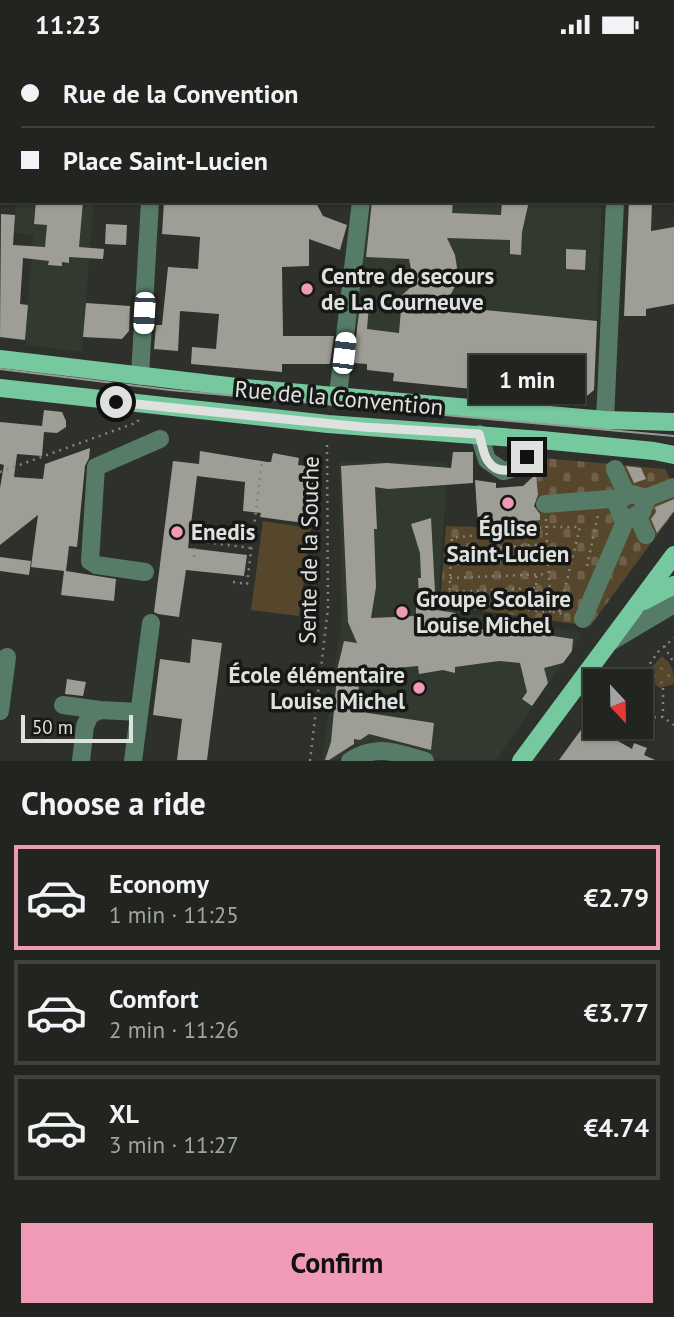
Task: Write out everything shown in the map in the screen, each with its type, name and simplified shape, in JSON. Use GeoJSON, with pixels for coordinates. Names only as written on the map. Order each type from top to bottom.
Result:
{"type":"FeatureCollection","features":[{"type":"Feature","properties":{"kind":"main road","name":"Rue de la Convention"},"geometry":{"type":"LineString","coordinates":[[0,359],[320,394],[605,420],[674,422]]}},
{"type":"Feature","properties":{"kind":"main road","name":"Rue de la Convention"},"geometry":{"type":"LineString","coordinates":[[0,388],[336,424],[479,434],[674,455]]}},
{"type":"Feature","properties":{"kind":"main road"},"geometry":{"type":"LineString","coordinates":[[320,394],[336,424]]}},
{"type":"Feature","properties":{"kind":"main road"},"geometry":{"type":"LineString","coordinates":[[521,761],[674,555]]}},
{"type":"Feature","properties":{"kind":"main road"},"geometry":{"type":"LineString","coordinates":[[639,603],[674,585]]}},
{"type":"Feature","properties":{"kind":"street"},"geometry":{"type":"LineString","coordinates":[[140,376],[150,203]]}},
{"type":"Feature","properties":{"kind":"street"},"geometry":{"type":"LineString","coordinates":[[338,395],[361,203]]}},
{"type":"Feature","properties":{"kind":"street"},"geometry":{"type":"LineString","coordinates":[[605,420],[615,203]]}},
{"type":"Feature","properties":{"kind":"street"},"geometry":{"type":"LineString","coordinates":[[479,434],[487,460],[503,471],[523,464],[542,440]]}},
{"type":"Feature","properties":{"kind":"street"},"geometry":{"type":"LineString","coordinates":[[145,572],[96,565],[90,561],[96,467],[160,439]]}},
{"type":"Feature","properties":{"kind":"street"},"geometry":{"type":"LineString","coordinates":[[615,469],[625,497]]}},
{"type":"Feature","properties":{"kind":"street"},"geometry":{"type":"LineString","coordinates":[[646,499],[642,512],[622,518],[617,505],[625,497],[632,493],[646,499],[674,487]]}},
{"type":"Feature","properties":{"kind":"street"},"geometry":{"type":"LineString","coordinates":[[545,504],[625,497]]}},
{"type":"Feature","properties":{"kind":"street"},"geometry":{"type":"LineString","coordinates":[[632,517],[646,535]]}},
{"type":"Feature","properties":{"kind":"street"},"geometry":{"type":"LineString","coordinates":[[583,619],[632,517]]}},
{"type":"Feature","properties":{"kind":"street"},"geometry":{"type":"LineString","coordinates":[[610,642],[674,604]]}},
{"type":"Feature","properties":{"kind":"street"},"geometry":{"type":"LineString","coordinates":[[133,761],[151,623]]}},
{"type":"Feature","properties":{"kind":"street"},"geometry":{"type":"LineString","coordinates":[[0,711],[7,657]]}},
{"type":"Feature","properties":{"kind":"street"},"geometry":{"type":"LineString","coordinates":[[63,705],[139,712]]}},
{"type":"Feature","properties":{"kind":"street"},"geometry":{"type":"LineString","coordinates":[[81,761],[85,726],[90,715],[100,710]]}},
{"type":"Feature","properties":{"kind":"street"},"geometry":{"type":"LineString","coordinates":[[350,761],[364,752],[389,751],[425,761]]}},
{"type":"Feature","properties":{"kind":"path"},"geometry":{"type":"LineString","coordinates":[[0,472],[138,422],[139,415]]}},
{"type":"Feature","properties":{"kind":"path","name":"Sente de la Souche"},"geometry":{"type":"LineString","coordinates":[[310,761],[328,608],[336,424]]}},
{"type":"Feature","properties":{"kind":"path"},"geometry":{"type":"LineString","coordinates":[[233,582],[247,584],[262,462]]}},
{"type":"Feature","properties":{"kind":"path"},"geometry":{"type":"LineString","coordinates":[[586,568],[598,519],[596,500]]}},
{"type":"Feature","properties":{"kind":"path"},"geometry":{"type":"LineString","coordinates":[[545,504],[547,546]]}},
{"type":"Feature","properties":{"kind":"path"},"geometry":{"type":"LineString","coordinates":[[559,613],[580,527],[546,527],[452,538],[449,599],[551,611],[559,613],[583,619]]}},
{"type":"Feature","properties":{"kind":"path"},"geometry":{"type":"LineString","coordinates":[[194,557],[195,541],[251,548]]}},
{"type":"Feature","properties":{"kind":"path"},"geometry":{"type":"LineString","coordinates":[[543,560],[542,548],[547,546]]}},
{"type":"Feature","properties":{"kind":"path"},"geometry":{"type":"LineString","coordinates":[[450,564],[553,559],[552,547],[547,546],[451,551]]}},
{"type":"Feature","properties":{"kind":"path"},"geometry":{"type":"LineString","coordinates":[[548,560],[551,611]]}},
{"type":"Feature","properties":{"kind":"path"},"geometry":{"type":"LineString","coordinates":[[536,574],[537,611]]}},
{"type":"Feature","properties":{"kind":"path"},"geometry":{"type":"LineString","coordinates":[[450,578],[549,574]]}},
{"type":"Feature","properties":{"kind":"path"},"geometry":{"type":"LineString","coordinates":[[449,592],[536,588]]}},
{"type":"Feature","properties":{"kind":"path"},"geometry":{"type":"LineString","coordinates":[[647,669],[664,646],[674,638]]}},
{"type":"Feature","properties":{"kind":"path"},"geometry":{"type":"LineString","coordinates":[[664,646],[674,663]]}},
{"type":"Feature","properties":{"kind":"path"},"geometry":{"type":"LineString","coordinates":[[663,688],[663,717]]}},
{"type":"Feature","properties":{"kind":"path"},"geometry":{"type":"LineString","coordinates":[[653,717],[663,717],[674,725]]}},
{"type":"Feature","properties":{"kind":"shaded area"},"geometry":{"type":"Polygon","coordinates":[[[16,203],[94,203],[82,352],[25,345],[33,235],[14,233],[16,203]]]}},
{"type":"Feature","properties":{"kind":"shaded area"},"geometry":{"type":"Polygon","coordinates":[[[370,203],[602,203],[594,390],[582,400],[393,381],[398,333],[355,328],[370,203]]]}},
{"type":"Feature","properties":{"kind":"shaded area","name":"Groupe Scolaire Louise Michel"},"geometry":{"type":"Polygon","coordinates":[[[339,462],[448,462],[438,608],[583,633],[496,760],[444,760],[370,741],[336,760],[322,760],[342,617],[339,462]]]}},
{"type":"Feature","properties":{"kind":"green space"},"geometry":{"type":"Polygon","coordinates":[[[544,458],[665,469],[674,487],[674,512],[590,626],[440,605],[446,526],[480,527],[540,519],[535,474],[544,458]]]}},
{"type":"Feature","properties":{"kind":"green space"},"geometry":{"type":"Polygon","coordinates":[[[263,521],[311,528],[299,616],[251,610],[263,521]]]}},
{"type":"Feature","properties":{"kind":"green space"},"geometry":{"type":"Polygon","coordinates":[[[662,656],[672,668],[674,684],[660,688],[653,684],[653,669],[650,669],[662,656]]]}},
{"type":"Feature","properties":{"kind":"building"},"geometry":{"type":"Polygon","coordinates":[[[36,203],[83,203],[79,247],[104,249],[103,259],[69,257],[69,263],[62,262],[62,266],[48,265],[49,261],[23,258],[20,304],[28,305],[25,340],[0,337],[1,214],[15,215],[13,245],[45,247],[47,225],[34,224],[36,203]]]}},
{"type":"Feature","properties":{"kind":"building"},"geometry":{"type":"Polygon","coordinates":[[[164,203],[316,203],[323,216],[347,225],[340,250],[309,239],[309,266],[282,267],[283,336],[334,336],[330,364],[282,364],[282,372],[191,364],[192,347],[216,349],[219,314],[180,311],[178,351],[154,349],[156,325],[162,325],[168,267],[198,269],[200,237],[162,234],[164,203]]]}},
{"type":"Feature","properties":{"kind":"building"},"geometry":{"type":"Polygon","coordinates":[[[372,203],[453,203],[452,213],[501,215],[502,203],[529,203],[522,232],[521,255],[510,254],[510,240],[447,238],[455,255],[458,274],[445,306],[597,321],[594,390],[582,400],[393,381],[394,373],[367,370],[367,364],[353,363],[360,304],[369,305],[367,329],[399,333],[401,309],[396,308],[397,300],[414,284],[409,259],[366,257],[372,203]]]}},
{"type":"Feature","properties":{"kind":"building"},"geometry":{"type":"Polygon","coordinates":[[[629,203],[652,203],[651,231],[674,227],[674,304],[646,309],[646,316],[624,316],[629,203]]]}},
{"type":"Feature","properties":{"kind":"building"},"geometry":{"type":"Polygon","coordinates":[[[106,224],[127,225],[126,245],[105,244],[106,224]]]}},
{"type":"Feature","properties":{"kind":"building"},"geometry":{"type":"Polygon","coordinates":[[[566,249],[586,250],[585,270],[566,269],[566,249]]]}},
{"type":"Feature","properties":{"kind":"building"},"geometry":{"type":"Polygon","coordinates":[[[86,303],[130,306],[129,331],[122,339],[83,337],[86,303]]]}},
{"type":"Feature","properties":{"kind":"building"},"geometry":{"type":"Polygon","coordinates":[[[44,410],[62,412],[66,427],[57,433],[44,432],[42,456],[17,454],[14,477],[43,479],[45,464],[90,448],[85,466],[77,547],[69,546],[66,571],[116,579],[114,601],[61,595],[64,571],[31,567],[38,515],[0,545],[0,488],[4,465],[0,464],[0,422],[42,426],[44,410]]]}},
{"type":"Feature","properties":{"kind":"building"},"geometry":{"type":"Polygon","coordinates":[[[200,451],[267,462],[271,462],[273,453],[299,458],[298,465],[307,466],[306,475],[318,476],[311,524],[260,517],[261,513],[243,511],[245,482],[197,476],[188,548],[247,555],[244,576],[186,570],[179,617],[158,614],[154,612],[173,461],[199,464],[200,451]]]}},
{"type":"Feature","properties":{"kind":"building"},"geometry":{"type":"Polygon","coordinates":[[[453,452],[473,452],[473,483],[388,489],[375,487],[376,587],[371,618],[416,616],[418,578],[421,578],[420,553],[411,524],[431,518],[436,610],[456,613],[454,625],[505,633],[506,629],[573,639],[572,651],[563,663],[544,668],[548,683],[532,706],[522,699],[527,692],[520,663],[499,661],[455,667],[455,673],[443,670],[419,674],[418,666],[385,669],[362,667],[355,711],[434,723],[431,750],[369,734],[360,740],[354,739],[354,744],[325,760],[331,742],[338,666],[344,641],[357,643],[348,622],[341,466],[387,463],[451,468],[453,452]]]}},
{"type":"Feature","properties":{"kind":"building"},"geometry":{"type":"Polygon","coordinates":[[[626,466],[641,468],[646,479],[634,483],[626,466]]]}},
{"type":"Feature","properties":{"kind":"building","name":"Église Saint-Lucien"},"geometry":{"type":"Polygon","coordinates":[[[536,474],[538,495],[534,506],[540,514],[540,520],[478,526],[475,480],[496,483],[496,488],[523,486],[536,474]]]}},
{"type":"Feature","properties":{"kind":"building"},"geometry":{"type":"Polygon","coordinates":[[[674,499],[674,511],[657,533],[651,519],[656,512],[655,507],[674,499]]]}},
{"type":"Feature","properties":{"kind":"building"},"geometry":{"type":"Polygon","coordinates":[[[0,557],[31,561],[29,575],[0,571],[0,557]]]}},
{"type":"Feature","properties":{"kind":"building"},"geometry":{"type":"Polygon","coordinates":[[[192,639],[222,643],[207,760],[177,760],[182,719],[153,715],[160,659],[190,663],[192,639]]]}},
{"type":"Feature","properties":{"kind":"building"},"geometry":{"type":"Polygon","coordinates":[[[67,679],[86,682],[83,696],[65,694],[67,679]]]}},
{"type":"Feature","properties":{"kind":"building"},"geometry":{"type":"Polygon","coordinates":[[[583,727],[583,739],[614,739],[632,749],[634,743],[647,748],[644,755],[655,760],[559,760],[583,727]]]}},
{"type":"Feature","properties":{"kind":"tram line"},"geometry":{"type":"LineString","coordinates":[[0,369],[170,390],[674,436]]}},
{"type":"Feature","properties":{"kind":"place","name":"Centre de secours de La Courneuve"},"geometry":{"type":"Point","coordinates":[307,289]}},
{"type":"Feature","properties":{"kind":"place","name":"Église Saint-Lucien"},"geometry":{"type":"Point","coordinates":[508,503]}},
{"type":"Feature","properties":{"kind":"place","name":"Enedis"},"geometry":{"type":"Point","coordinates":[177,532]}},
{"type":"Feature","properties":{"kind":"place","name":"Groupe Scolaire Louise Michel"},"geometry":{"type":"Point","coordinates":[402,612]}},
{"type":"Feature","properties":{"kind":"place","name":"École élémentaire Louise Michel"},"geometry":{"type":"Point","coordinates":[419,688]}},
{"type":"Feature","properties":{"kind":"route"},"geometry":{"type":"LineString","coordinates":[[116,402],[363,427],[479,434],[487,460],[503,471],[523,464],[527,457]]}}]}
